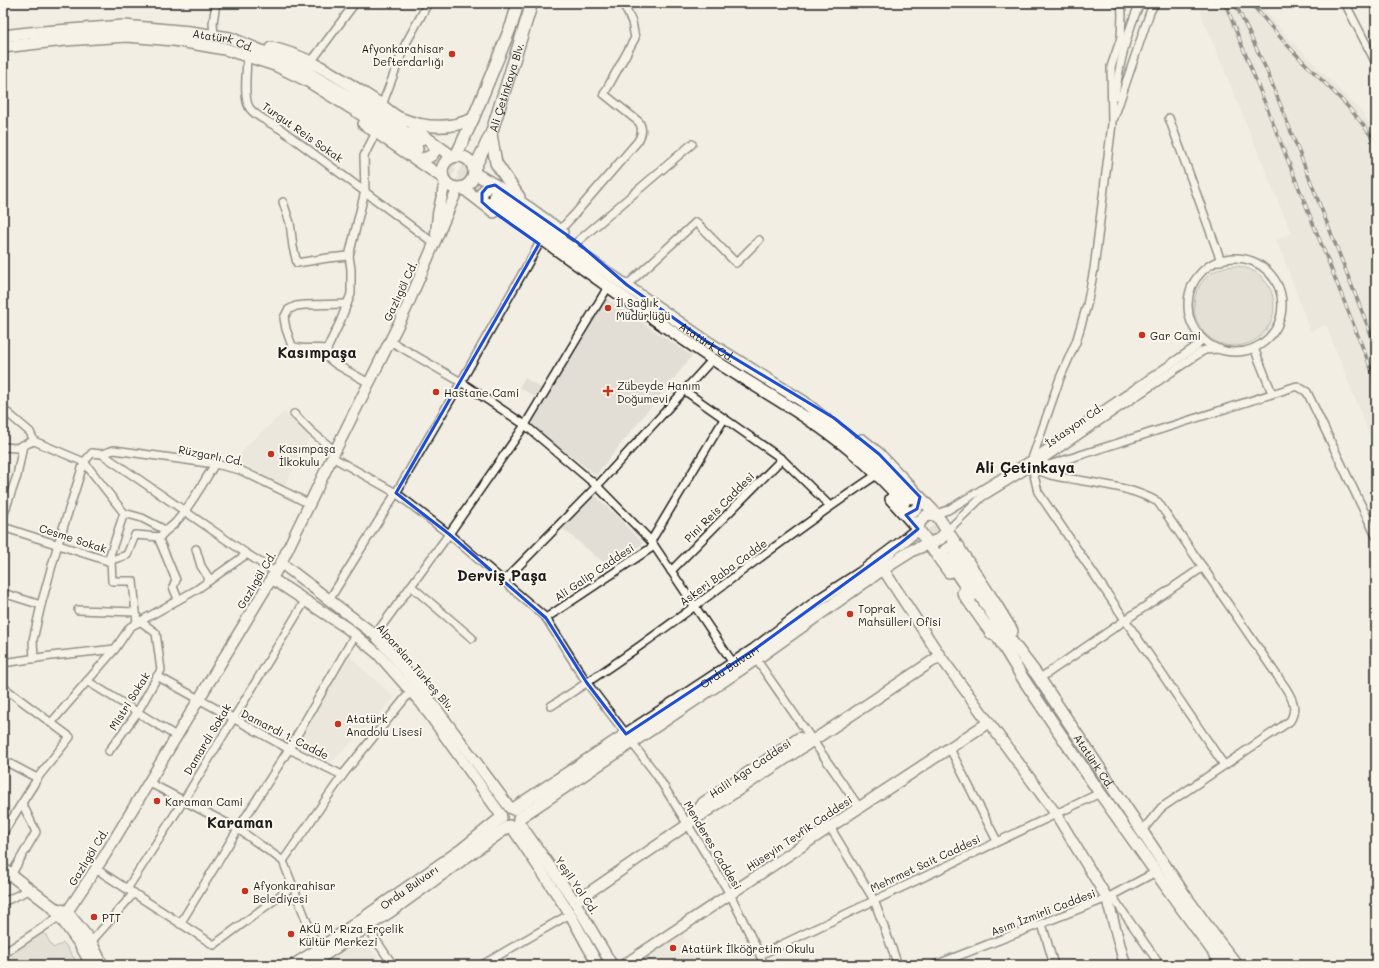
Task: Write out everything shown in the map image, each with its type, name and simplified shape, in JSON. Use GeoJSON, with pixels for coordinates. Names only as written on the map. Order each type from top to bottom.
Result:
{"type":"FeatureCollection","features":[{"type":"Feature","properties":{"kind":"main road","name":"Ali Çetinkaya Blv."},"geometry":{"type":"LineString","coordinates":[[454,156],[473,119],[512,24],[518,3]]}},
{"type":"Feature","properties":{"kind":"main road","name":"Ali Çetinkaya Blv."},"geometry":{"type":"LineString","coordinates":[[474,171],[491,134],[532,3]]}},
{"type":"Feature","properties":{"kind":"main road","name":"Atatürk Cd."},"geometry":{"type":"LineString","coordinates":[[3,36],[124,26],[190,32],[230,38],[293,64],[375,112],[418,150]]}},
{"type":"Feature","properties":{"kind":"main road","name":"Atatürk Cd."},"geometry":{"type":"LineString","coordinates":[[3,47],[65,40],[127,36],[174,40],[225,49],[275,65],[308,81],[418,150]]}},
{"type":"Feature","properties":{"kind":"main road"},"geometry":{"type":"LineString","coordinates":[[242,43],[299,56],[331,72],[382,105],[454,156],[465,158],[472,164],[474,171],[491,196],[491,210],[584,275],[608,287]]}},
{"type":"Feature","properties":{"kind":"main road"},"geometry":{"type":"LineString","coordinates":[[247,57],[321,93],[376,132],[418,150],[427,159],[431,156],[434,150],[434,145],[431,141]]}},
{"type":"Feature","properties":{"kind":"main road"},"geometry":{"type":"LineString","coordinates":[[400,119],[431,126],[446,127],[462,124],[473,119]]}},
{"type":"Feature","properties":{"kind":"main road"},"geometry":{"type":"LineString","coordinates":[[491,134],[496,163],[516,194],[529,208],[577,242],[627,285]]}},
{"type":"Feature","properties":{"kind":"main road"},"geometry":{"type":"LineString","coordinates":[[418,150],[453,188],[460,188],[491,196],[529,208]]}},
{"type":"Feature","properties":{"kind":"main road"},"geometry":{"type":"LineString","coordinates":[[444,179],[442,168],[447,160],[454,156]]}},
{"type":"Feature","properties":{"kind":"main road"},"geometry":{"type":"LineString","coordinates":[[460,188],[471,182],[474,171]]}},
{"type":"Feature","properties":{"kind":"main road","name":"Atatürk Cd."},"geometry":{"type":"LineString","coordinates":[[491,196],[627,285],[706,341],[804,402],[834,418],[879,454],[909,502]]}},
{"type":"Feature","properties":{"kind":"main road","name":"Atatürk Cd."},"geometry":{"type":"LineString","coordinates":[[491,196],[608,287],[713,359],[820,427],[855,453],[909,502]]}},
{"type":"Feature","properties":{"kind":"main road"},"geometry":{"type":"LineString","coordinates":[[793,410],[872,478],[909,502],[936,514],[948,530],[951,556]]}},
{"type":"Feature","properties":{"kind":"main road"},"geometry":{"type":"LineString","coordinates":[[909,502],[918,529],[929,543],[951,556]]}},
{"type":"Feature","properties":{"kind":"main road","name":"Ordu Bulvarı"},"geometry":{"type":"LineString","coordinates":[[629,739],[822,598],[862,572],[902,542],[918,529],[920,521],[926,516],[936,514]]}},
{"type":"Feature","properties":{"kind":"main road","name":"Ordu Bulvarı"},"geometry":{"type":"LineString","coordinates":[[294,965],[318,950],[461,850],[629,739],[756,659],[883,569],[913,550],[940,538],[948,530]]}},
{"type":"Feature","properties":{"kind":"main road","name":"Atatürk Cd."},"geometry":{"type":"LineString","coordinates":[[951,556],[993,600],[1038,677],[1186,897],[1237,965]]}},
{"type":"Feature","properties":{"kind":"main road","name":"Atatürk Cd."},"geometry":{"type":"LineString","coordinates":[[951,556],[1024,680],[1100,793],[1223,965]]}},
{"type":"Feature","properties":{"kind":"main road","name":"Ordu Bulvarı"},"geometry":{"type":"LineString","coordinates":[[309,965],[388,913],[510,818]]}},
{"type":"Feature","properties":{"kind":"main road"},"geometry":{"type":"LineString","coordinates":[[7,872],[61,912],[91,942],[102,965]]}},
{"type":"Feature","properties":{"kind":"main road"},"geometry":{"type":"LineString","coordinates":[[61,912],[92,965]]}},
{"type":"Feature","properties":{"kind":"street"},"geometry":{"type":"LineString","coordinates":[[214,36],[213,23],[216,3]]}},
{"type":"Feature","properties":{"kind":"street"},"geometry":{"type":"LineString","coordinates":[[310,62],[355,3]]}},
{"type":"Feature","properties":{"kind":"street"},"geometry":{"type":"LineString","coordinates":[[382,105],[405,45],[428,3]]}},
{"type":"Feature","properties":{"kind":"street"},"geometry":{"type":"LineString","coordinates":[[560,230],[629,152],[642,135],[642,126],[639,122],[604,94],[635,38],[632,22],[623,3]]}},
{"type":"Feature","properties":{"kind":"street"},"geometry":{"type":"LineString","coordinates":[[1112,124],[1111,67],[1120,38],[1122,14],[1121,3]]}},
{"type":"Feature","properties":{"kind":"street"},"geometry":{"type":"LineString","coordinates":[[1140,3],[1127,38],[1118,74],[1094,270],[1087,305],[1076,342],[1060,378],[1036,461],[1049,465],[1297,386],[1307,392],[1376,536]]}},
{"type":"Feature","properties":{"kind":"street"},"geometry":{"type":"LineString","coordinates":[[1112,124],[1150,12],[1155,3]]}},
{"type":"Feature","properties":{"kind":"street"},"geometry":{"type":"LineString","coordinates":[[1345,3],[1376,63]]}},
{"type":"Feature","properties":{"kind":"street","name":"Turgut Reis Sokak"},"geometry":{"type":"LineString","coordinates":[[247,57],[246,100],[250,108],[259,116],[282,130],[365,191],[435,244]]}},
{"type":"Feature","properties":{"kind":"street"},"geometry":{"type":"LineString","coordinates":[[1169,118],[1221,261]]}},
{"type":"Feature","properties":{"kind":"street"},"geometry":{"type":"LineString","coordinates":[[369,383],[336,365],[328,358],[327,349],[351,294],[351,269],[349,256],[365,191],[364,156],[376,132]]}},
{"type":"Feature","properties":{"kind":"street"},"geometry":{"type":"LineString","coordinates":[[577,242],[692,144]]}},
{"type":"Feature","properties":{"kind":"street","name":"Gazlıgöl Cd."},"geometry":{"type":"LineString","coordinates":[[435,244],[444,179]]}},
{"type":"Feature","properties":{"kind":"street","name":"Gazlıgöl Cd."},"geometry":{"type":"LineString","coordinates":[[61,912],[96,869],[276,571],[406,310],[460,188]]}},
{"type":"Feature","properties":{"kind":"street"},"geometry":{"type":"LineString","coordinates":[[283,202],[290,223],[292,247],[297,263],[349,256]]}},
{"type":"Feature","properties":{"kind":"street"},"geometry":{"type":"LineString","coordinates":[[627,285],[696,222],[736,263],[759,240]]}},
{"type":"Feature","properties":{"kind":"street"},"geometry":{"type":"LineString","coordinates":[[329,600],[396,493],[539,244]]}},
{"type":"Feature","properties":{"kind":"street"},"geometry":{"type":"LineString","coordinates":[[1236,258],[1252,261],[1266,270],[1276,282],[1282,296],[1282,312],[1277,327],[1267,340],[1254,348],[1242,352],[1230,352],[1219,349],[1202,338],[1193,325],[1189,310],[1190,294],[1196,280],[1207,268],[1221,261],[1236,258]]}},
{"type":"Feature","properties":{"kind":"street"},"geometry":{"type":"LineString","coordinates":[[375,635],[449,534],[525,425],[608,287]]}},
{"type":"Feature","properties":{"kind":"street"},"geometry":{"type":"LineString","coordinates":[[327,349],[303,349],[292,346],[286,329],[285,314],[288,310],[296,306],[347,304]]}},
{"type":"Feature","properties":{"kind":"street","name":"İstasyon Cd."},"geometry":{"type":"LineString","coordinates":[[948,530],[982,497],[1032,467],[1036,461],[1197,346],[1202,338]]}},
{"type":"Feature","properties":{"kind":"street"},"geometry":{"type":"LineString","coordinates":[[390,341],[461,382],[525,425],[597,486],[652,544],[732,663]]}},
{"type":"Feature","properties":{"kind":"street"},"geometry":{"type":"LineString","coordinates":[[1254,348],[1272,393]]}},
{"type":"Feature","properties":{"kind":"street","name":"İstasyon Cd."},"geometry":{"type":"LineString","coordinates":[[936,514],[948,510],[1036,461],[1201,352],[1205,350],[1219,349]]}},
{"type":"Feature","properties":{"kind":"street"},"geometry":{"type":"LineString","coordinates":[[503,582],[597,486],[713,359]]}},
{"type":"Feature","properties":{"kind":"street"},"geometry":{"type":"LineString","coordinates":[[685,391],[782,459],[830,506]]}},
{"type":"Feature","properties":{"kind":"street"},"geometry":{"type":"LineString","coordinates":[[3,409],[30,432],[34,442]]}},
{"type":"Feature","properties":{"kind":"street","name":"Menderes Caddesi"},"geometry":{"type":"LineString","coordinates":[[294,414],[334,454],[396,493],[449,534],[546,618],[587,684],[656,774],[688,824],[730,894],[764,965]]}},
{"type":"Feature","properties":{"kind":"street"},"geometry":{"type":"LineString","coordinates":[[652,544],[724,419]]}},
{"type":"Feature","properties":{"kind":"street"},"geometry":{"type":"LineString","coordinates":[[3,447],[16,448],[34,442],[84,462],[124,513],[142,518],[165,530]]}},
{"type":"Feature","properties":{"kind":"street"},"geometry":{"type":"LineString","coordinates":[[3,516],[17,476],[23,445]]}},
{"type":"Feature","properties":{"kind":"street","name":"Rüzgarlı Cd."},"geometry":{"type":"LineString","coordinates":[[84,462],[92,453],[102,454],[114,450],[215,464],[240,470],[310,504]]}},
{"type":"Feature","properties":{"kind":"street"},"geometry":{"type":"LineString","coordinates":[[102,454],[247,554],[276,571]]}},
{"type":"Feature","properties":{"kind":"street","name":"Pini Reis Caddesi"},"geometry":{"type":"LineString","coordinates":[[671,571],[782,459]]}},
{"type":"Feature","properties":{"kind":"street"},"geometry":{"type":"LineString","coordinates":[[34,659],[34,640],[41,605],[58,544],[84,462]]}},
{"type":"Feature","properties":{"kind":"street"},"geometry":{"type":"LineString","coordinates":[[178,599],[173,587],[176,580],[158,537],[160,537],[165,530],[175,523],[185,511],[215,464]]}},
{"type":"Feature","properties":{"kind":"street"},"geometry":{"type":"LineString","coordinates":[[1032,467],[1043,474],[1130,490],[1158,502],[1285,687],[1294,706],[1294,715],[1290,721],[1161,808],[1142,831]]}},
{"type":"Feature","properties":{"kind":"street"},"geometry":{"type":"LineString","coordinates":[[1032,467],[1038,492],[1224,766]]}},
{"type":"Feature","properties":{"kind":"street","name":"Askeri Baba Cadde"},"geometry":{"type":"LineString","coordinates":[[551,706],[587,684],[830,506],[872,478]]}},
{"type":"Feature","properties":{"kind":"street"},"geometry":{"type":"LineString","coordinates":[[124,513],[109,560],[112,581],[133,581],[138,622]]}},
{"type":"Feature","properties":{"kind":"street","name":"Cesme Sokak"},"geometry":{"type":"LineString","coordinates":[[3,527],[109,560],[127,555],[135,536],[158,537]]}},
{"type":"Feature","properties":{"kind":"street","name":"Ali Galip Caddesi"},"geometry":{"type":"LineString","coordinates":[[546,618],[652,544]]}},
{"type":"Feature","properties":{"kind":"street"},"geometry":{"type":"LineString","coordinates":[[196,549],[201,566],[210,580]]}},
{"type":"Feature","properties":{"kind":"street"},"geometry":{"type":"LineString","coordinates":[[51,723],[115,649],[130,627],[196,590],[247,554]]}},
{"type":"Feature","properties":{"kind":"street"},"geometry":{"type":"LineString","coordinates":[[1038,677],[1203,567]]}},
{"type":"Feature","properties":{"kind":"street"},"geometry":{"type":"LineString","coordinates":[[883,569],[940,656],[1056,814],[1110,897],[1160,965]]}},
{"type":"Feature","properties":{"kind":"street","name":"Alparslan Türkeş Blv."},"geometry":{"type":"LineString","coordinates":[[276,571],[329,600],[375,635],[424,692],[510,818]]}},
{"type":"Feature","properties":{"kind":"street","name":"Alparslan Türkeş Blv."},"geometry":{"type":"LineString","coordinates":[[276,571],[305,601],[347,628],[378,654],[422,704],[510,818]]}},
{"type":"Feature","properties":{"kind":"street"},"geometry":{"type":"LineString","coordinates":[[411,586],[472,638]]}},
{"type":"Feature","properties":{"kind":"street"},"geometry":{"type":"LineString","coordinates":[[3,593],[41,605]]}},
{"type":"Feature","properties":{"kind":"street","name":"Damardi Sokak"},"geometry":{"type":"LineString","coordinates":[[127,889],[184,800],[305,601]]}},
{"type":"Feature","properties":{"kind":"street"},"geometry":{"type":"LineString","coordinates":[[78,610],[136,612]]}},
{"type":"Feature","properties":{"kind":"street","name":"Mistri Sokak"},"geometry":{"type":"LineString","coordinates":[[109,751],[136,713],[161,670],[156,633],[138,622]]}},
{"type":"Feature","properties":{"kind":"street"},"geometry":{"type":"LineString","coordinates":[[180,924],[238,829],[289,750],[355,635]]}},
{"type":"Feature","properties":{"kind":"street"},"geometry":{"type":"LineString","coordinates":[[3,664],[115,649]]}},
{"type":"Feature","properties":{"kind":"street","name":"Halil Aga Caddesi"},"geometry":{"type":"LineString","coordinates":[[575,902],[688,824],[940,656]]}},
{"type":"Feature","properties":{"kind":"street"},"geometry":{"type":"LineString","coordinates":[[756,659],[859,807]]}},
{"type":"Feature","properties":{"kind":"street","name":"Damardi 1. Cadde"},"geometry":{"type":"LineString","coordinates":[[158,676],[289,750],[342,776]]}},
{"type":"Feature","properties":{"kind":"street"},"geometry":{"type":"LineString","coordinates":[[87,681],[136,713],[176,736]]}},
{"type":"Feature","properties":{"kind":"street"},"geometry":{"type":"LineString","coordinates":[[3,687],[70,737],[37,778],[3,833]]}},
{"type":"Feature","properties":{"kind":"street"},"geometry":{"type":"LineString","coordinates":[[283,861],[342,776],[411,691]]}},
{"type":"Feature","properties":{"kind":"street","name":"Hüseyin Tevfik Caddesi"},"geometry":{"type":"LineString","coordinates":[[624,965],[949,747],[989,722]]}},
{"type":"Feature","properties":{"kind":"street"},"geometry":{"type":"LineString","coordinates":[[949,747],[997,841]]}},
{"type":"Feature","properties":{"kind":"street"},"geometry":{"type":"LineString","coordinates":[[3,760],[37,778]]}},
{"type":"Feature","properties":{"kind":"street"},"geometry":{"type":"LineString","coordinates":[[148,782],[238,829],[283,861],[318,950]]}},
{"type":"Feature","properties":{"kind":"street","name":"Mehrmet Sait Caddesi"},"geometry":{"type":"LineString","coordinates":[[760,955],[1100,793]]}},
{"type":"Feature","properties":{"kind":"street"},"geometry":{"type":"LineString","coordinates":[[7,872],[36,832],[22,803]]}},
{"type":"Feature","properties":{"kind":"street","name":"Yeşil Yol Cd."},"geometry":{"type":"LineString","coordinates":[[510,818],[575,902],[612,965]]}},
{"type":"Feature","properties":{"kind":"street","name":"Yeşil Yol Cd."},"geometry":{"type":"LineString","coordinates":[[510,818],[570,914],[598,965]]}},
{"type":"Feature","properties":{"kind":"street"},"geometry":{"type":"LineString","coordinates":[[830,827],[874,900],[898,965]]}},
{"type":"Feature","properties":{"kind":"street"},"geometry":{"type":"LineString","coordinates":[[96,869],[180,924],[214,944],[293,886]]}},
{"type":"Feature","properties":{"kind":"street","name":"Asım İzmirli Caddesi"},"geometry":{"type":"LineString","coordinates":[[935,965],[1110,897],[1156,872]]}},
{"type":"Feature","properties":{"kind":"street"},"geometry":{"type":"LineString","coordinates":[[3,902],[31,889]]}},
{"type":"Feature","properties":{"kind":"street"},"geometry":{"type":"LineString","coordinates":[[91,942],[134,893]]}},
{"type":"Feature","properties":{"kind":"street"},"geometry":{"type":"LineString","coordinates":[[1110,897],[1125,965]]}},
{"type":"Feature","properties":{"kind":"street"},"geometry":{"type":"LineString","coordinates":[[3,954],[61,912]]}},
{"type":"Feature","properties":{"kind":"street"},"geometry":{"type":"LineString","coordinates":[[482,965],[570,914]]}},
{"type":"Feature","properties":{"kind":"street"},"geometry":{"type":"LineString","coordinates":[[1042,924],[1054,965]]}},
{"type":"Feature","properties":{"kind":"street"},"geometry":{"type":"LineString","coordinates":[[367,927],[393,965]]}},
{"type":"Feature","properties":{"kind":"highlighted area"},"geometry":{"type":"Polygon","coordinates":[[[495,185],[577,242],[627,285],[706,341],[834,418],[879,454],[920,497],[917,509],[906,515],[918,529],[902,542],[755,649],[626,734],[587,683],[546,618],[449,534],[396,493],[539,244],[482,202],[482,193],[487,187],[495,185]]]}},
{"type":"Feature","properties":{"kind":"shaded area"},"geometry":{"type":"Polygon","coordinates":[[[1198,3],[1259,3],[1290,39],[1360,110],[1376,131],[1376,452],[1326,325],[1310,331],[1283,256],[1275,240],[1291,233],[1198,3]]]}},
{"type":"Feature","properties":{"kind":"shaded area"},"geometry":{"type":"Polygon","coordinates":[[[1234,266],[1249,269],[1262,278],[1271,291],[1274,306],[1271,321],[1262,334],[1249,343],[1234,346],[1219,343],[1206,334],[1197,321],[1194,306],[1197,291],[1206,278],[1219,269],[1234,266]]]}},
{"type":"Feature","properties":{"kind":"shaded area","name":"Zübeyde Hanım Doğumevi"},"geometry":{"type":"Polygon","coordinates":[[[606,298],[692,356],[596,475],[531,425],[606,298]]]}},
{"type":"Feature","properties":{"kind":"shaded area"},"geometry":{"type":"Polygon","coordinates":[[[525,378],[541,388],[535,397],[519,387],[525,378]]]}},
{"type":"Feature","properties":{"kind":"shaded area","name":"Kasımpaşa İlkokulu"},"geometry":{"type":"Polygon","coordinates":[[[284,412],[310,437],[284,486],[237,461],[245,447],[284,412]]]}},
{"type":"Feature","properties":{"kind":"shaded area"},"geometry":{"type":"Polygon","coordinates":[[[594,494],[642,542],[642,544],[609,567],[563,529],[594,494]]]}},
{"type":"Feature","properties":{"kind":"shaded area","name":"Atatürk Anadolu Lisesi"},"geometry":{"type":"Polygon","coordinates":[[[349,656],[395,698],[331,763],[316,760],[306,755],[295,746],[319,703],[349,656]]]}},
{"type":"Feature","properties":{"kind":"shaded area","name":"Atatürk İlköğretim Okulu"},"geometry":{"type":"Polygon","coordinates":[[[682,931],[697,965],[631,965],[682,931]]]}},
{"type":"Feature","properties":{"kind":"shaded area"},"geometry":{"type":"Polygon","coordinates":[[[44,932],[53,948],[64,943],[79,965],[7,965],[5,961],[19,946],[44,932]]]}},
{"type":"Feature","properties":{"kind":"shaded area"},"geometry":{"type":"Polygon","coordinates":[[[362,937],[382,965],[321,965],[362,937]]]}},
{"type":"Feature","properties":{"kind":"tunnel"},"geometry":{"type":"LineString","coordinates":[[419,141],[493,193]]}},
{"type":"Feature","properties":{"kind":"tunnel"},"geometry":{"type":"LineString","coordinates":[[417,149],[477,192]]}},
{"type":"Feature","properties":{"kind":"tunnel"},"geometry":{"type":"LineString","coordinates":[[912,500],[954,555]]}},
{"type":"Feature","properties":{"kind":"railway"},"geometry":{"type":"LineString","coordinates":[[1225,3],[1376,381]]}},
{"type":"Feature","properties":{"kind":"railway"},"geometry":{"type":"LineString","coordinates":[[1235,3],[1267,71],[1376,347]]}},
{"type":"Feature","properties":{"kind":"railway"},"geometry":{"type":"LineString","coordinates":[[1251,3],[1287,45],[1348,107],[1368,131],[1376,144]]}},
{"type":"Feature","properties":{"kind":"place","name":"Afyonkarahisar Defterdarlığı"},"geometry":{"type":"Point","coordinates":[452,54]}},
{"type":"Feature","properties":{"kind":"place","name":"İl Sağlık Müdürlüğü"},"geometry":{"type":"Point","coordinates":[608,308]}},
{"type":"Feature","properties":{"kind":"place","name":"Gar Cami"},"geometry":{"type":"Point","coordinates":[1142,335]}},
{"type":"Feature","properties":{"kind":"place","name":"Zübeyde Hanım Doğumevi"},"geometry":{"type":"Point","coordinates":[608,391]}},
{"type":"Feature","properties":{"kind":"place","name":"Hastane Cami"},"geometry":{"type":"Point","coordinates":[436,392]}},
{"type":"Feature","properties":{"kind":"place","name":"Kasımpaşa İlkokulu"},"geometry":{"type":"Point","coordinates":[271,454]}},
{"type":"Feature","properties":{"kind":"place","name":"Toprak Mahsülleri Ofisi"},"geometry":{"type":"Point","coordinates":[850,614]}},
{"type":"Feature","properties":{"kind":"place","name":"Atatürk Anadolu Lisesi"},"geometry":{"type":"Point","coordinates":[338,724]}},
{"type":"Feature","properties":{"kind":"place","name":"Karaman Cami"},"geometry":{"type":"Point","coordinates":[157,801]}},
{"type":"Feature","properties":{"kind":"place","name":"Afyonkarahisar Belediyesi"},"geometry":{"type":"Point","coordinates":[245,891]}},
{"type":"Feature","properties":{"kind":"place","name":"PTT"},"geometry":{"type":"Point","coordinates":[94,917]}},
{"type":"Feature","properties":{"kind":"place","name":"AKÜ M. Rıza Erçelik Kültür Merkezi"},"geometry":{"type":"Point","coordinates":[291,934]}},
{"type":"Feature","properties":{"kind":"place","name":"Atatürk İlköğretim Okulu"},"geometry":{"type":"Point","coordinates":[673,948]}},
{"type":"Feature","properties":{"kind":"district","name":"Kasımpaşa"},"geometry":{"type":"Point","coordinates":[317,352]}},
{"type":"Feature","properties":{"kind":"district","name":"Ali Çetinkaya"},"geometry":{"type":"Point","coordinates":[1025,467]}},
{"type":"Feature","properties":{"kind":"district","name":"Derviş Paşa"},"geometry":{"type":"Point","coordinates":[502,575]}},
{"type":"Feature","properties":{"kind":"district","name":"Karaman"},"geometry":{"type":"Point","coordinates":[240,822]}}]}
